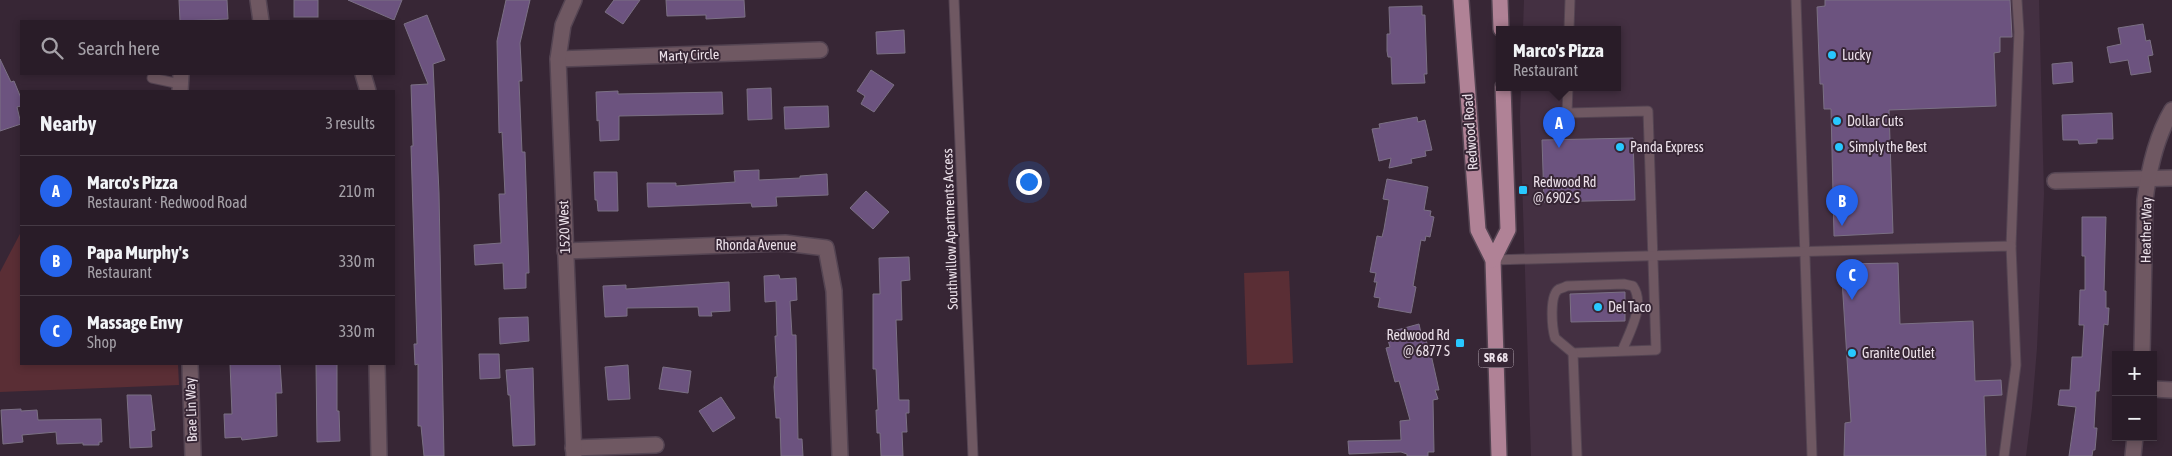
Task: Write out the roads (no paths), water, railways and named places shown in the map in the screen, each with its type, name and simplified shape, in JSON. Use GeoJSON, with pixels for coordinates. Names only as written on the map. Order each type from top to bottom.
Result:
{"type":"FeatureCollection","features":[{"type":"Feature","properties":{"kind":"main road","name":"Redwood Road"},"geometry":{"type":"LineString","coordinates":[[1460,0],[1478,230],[1493,260],[1499,456]]}},
{"type":"Feature","properties":{"kind":"main road"},"geometry":{"type":"LineString","coordinates":[[1500,0],[1501,26]]}},
{"type":"Feature","properties":{"kind":"main road","name":"Redwood Road"},"geometry":{"type":"LineString","coordinates":[[1493,260],[1508,230],[1503,91]]}},
{"type":"Feature","properties":{"kind":"street"},"geometry":{"type":"LineString","coordinates":[[258,0],[261,20]]}},
{"type":"Feature","properties":{"kind":"street","name":"1520 West"},"geometry":{"type":"LineString","coordinates":[[573,452],[558,59],[563,25],[574,0]]}},
{"type":"Feature","properties":{"kind":"street","name":"Marty Circle"},"geometry":{"type":"LineString","coordinates":[[558,59],[820,50]]}},
{"type":"Feature","properties":{"kind":"street"},"geometry":{"type":"LineString","coordinates":[[363,75],[368,90]]}},
{"type":"Feature","properties":{"kind":"street","name":"Heather Way"},"geometry":{"type":"LineString","coordinates":[[2142,351],[2145,200],[2153,155],[2172,110]]}},
{"type":"Feature","properties":{"kind":"street"},"geometry":{"type":"LineString","coordinates":[[2055,181],[2172,178]]}},
{"type":"Feature","properties":{"kind":"street","name":"Rhonda Avenue"},"geometry":{"type":"LineString","coordinates":[[565,251],[785,243],[826,248],[834,291],[840,456]]}},
{"type":"Feature","properties":{"kind":"street","name":"Brae Lin Way"},"geometry":{"type":"LineString","coordinates":[[190,365],[193,456]]}},
{"type":"Feature","properties":{"kind":"street"},"geometry":{"type":"LineString","coordinates":[[377,365],[380,456]]}},
{"type":"Feature","properties":{"kind":"street"},"geometry":{"type":"LineString","coordinates":[[2157,388],[2172,390]]}},
{"type":"Feature","properties":{"kind":"street"},"geometry":{"type":"LineString","coordinates":[[2133,456],[2135,441]]}},
{"type":"Feature","properties":{"kind":"street"},"geometry":{"type":"LineString","coordinates":[[573,452],[656,445]]}},
{"type":"Feature","properties":{"kind":"lane","name":"Southwillow Apartments Access"},"geometry":{"type":"LineString","coordinates":[[954,0],[973,456]]}},
{"type":"Feature","properties":{"kind":"lane"},"geometry":{"type":"LineString","coordinates":[[1570,0],[1570,26]]}},
{"type":"Feature","properties":{"kind":"lane"},"geometry":{"type":"LineString","coordinates":[[1796,0],[1812,456]]}},
{"type":"Feature","properties":{"kind":"lane"},"geometry":{"type":"LineString","coordinates":[[2004,456],[2016,365],[2011,246],[2019,32],[2017,0]]}},
{"type":"Feature","properties":{"kind":"lane"},"geometry":{"type":"LineString","coordinates":[[152,78],[180,83]]}},
{"type":"Feature","properties":{"kind":"lane"},"geometry":{"type":"LineString","coordinates":[[1568,91],[1567,113],[1648,111],[1651,255],[1656,350],[1573,353],[1555,338],[1554,294],[1559,289],[1567,286],[1630,284],[1635,289],[1637,311],[1622,351]]}},
{"type":"Feature","properties":{"kind":"lane"},"geometry":{"type":"LineString","coordinates":[[1493,260],[1805,250],[2011,246]]}},
{"type":"Feature","properties":{"kind":"lane"},"geometry":{"type":"LineString","coordinates":[[1573,353],[1577,456]]}},
{"type":"Feature","properties":{"kind":"place","name":"Lucky"},"geometry":{"type":"Point","coordinates":[1832,55]}},
{"type":"Feature","properties":{"kind":"place","name":"Dollar Cuts"},"geometry":{"type":"Point","coordinates":[1837,121]}},
{"type":"Feature","properties":{"kind":"place","name":"Panda Express"},"geometry":{"type":"Point","coordinates":[1620,147]}},
{"type":"Feature","properties":{"kind":"place","name":"Simply the Best"},"geometry":{"type":"Point","coordinates":[1839,147]}},
{"type":"Feature","properties":{"kind":"place","name":"Marco's Pizza"},"geometry":{"type":"Point","coordinates":[1559,148]}},
{"type":"Feature","properties":{"kind":"place","name":"Redwood Rd @ 6902 S"},"geometry":{"type":"Point","coordinates":[1523,190]}},
{"type":"Feature","properties":{"kind":"place","name":"Papa Murphy's"},"geometry":{"type":"Point","coordinates":[1842,226]}},
{"type":"Feature","properties":{"kind":"place","name":"Massage Envy"},"geometry":{"type":"Point","coordinates":[1852,300]}},
{"type":"Feature","properties":{"kind":"place","name":"Del Taco"},"geometry":{"type":"Point","coordinates":[1598,307]}},
{"type":"Feature","properties":{"kind":"place","name":"Redwood Rd @ 6877 S"},"geometry":{"type":"Point","coordinates":[1460,343]}},
{"type":"Feature","properties":{"kind":"place","name":"Granite Outlet"},"geometry":{"type":"Point","coordinates":[1852,353]}}]}
